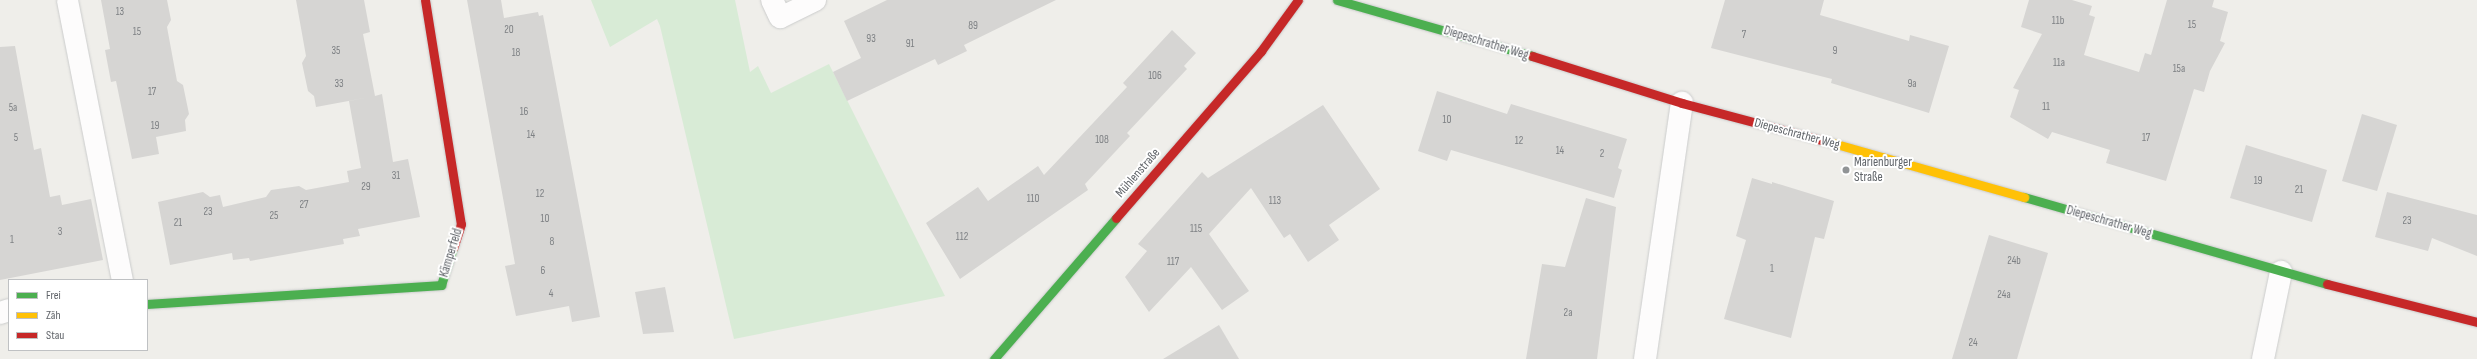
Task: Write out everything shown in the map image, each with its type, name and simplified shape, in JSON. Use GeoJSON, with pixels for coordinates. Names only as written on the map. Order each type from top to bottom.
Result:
{"type":"FeatureCollection","features":[{"type":"Feature","properties":{"kind":"street","name":"Kämperfeld"},"geometry":{"type":"LineString","coordinates":[[148,304],[441,286],[461,224],[425,0]]}},
{"type":"Feature","properties":{"kind":"street","name":"Mühlenstraße"},"geometry":{"type":"LineString","coordinates":[[994,359],[1261,51],[1298,0]]}},
{"type":"Feature","properties":{"kind":"street","name":"Diepeschrather Weg"},"geometry":{"type":"LineString","coordinates":[[1345,1],[1464,35],[1682,103],[1957,177],[2281,272],[2477,322]]}},
{"type":"Feature","properties":{"kind":"street"},"geometry":{"type":"LineString","coordinates":[[1645,359],[1682,103]]}},
{"type":"Feature","properties":{"kind":"street"},"geometry":{"type":"LineString","coordinates":[[2263,359],[2281,272]]}},
{"type":"Feature","properties":{"kind":"lane"},"geometry":{"type":"LineString","coordinates":[[67,0],[122,279]]}},
{"type":"Feature","properties":{"kind":"lane"},"geometry":{"type":"LineString","coordinates":[[776,9],[815,0]]}},
{"type":"Feature","properties":{"kind":"green space"},"geometry":{"type":"Polygon","coordinates":[[[591,0],[735,0],[750,72],[758,66],[771,93],[829,64],[945,296],[734,339],[660,26],[657,19],[610,47],[591,0]]]}},
{"type":"Feature","properties":{"kind":"building"},"geometry":{"type":"Polygon","coordinates":[[[101,0],[167,0],[171,20],[167,27],[177,81],[183,85],[189,114],[185,120],[186,131],[156,137],[159,154],[132,159],[116,81],[111,82],[105,50],[110,49],[101,0]]]}},
{"type":"Feature","properties":{"kind":"building"},"geometry":{"type":"Polygon","coordinates":[[[296,0],[364,0],[370,32],[363,34],[375,96],[382,94],[393,162],[408,159],[420,217],[358,229],[360,236],[343,239],[344,244],[250,261],[249,258],[233,260],[232,253],[170,265],[158,202],[203,192],[210,197],[220,195],[223,207],[266,197],[271,190],[299,186],[306,190],[349,182],[347,171],[361,168],[349,101],[370,97],[316,107],[314,96],[308,91],[302,63],[306,56],[296,0]]]}},
{"type":"Feature","properties":{"kind":"building"},"geometry":{"type":"Polygon","coordinates":[[[467,0],[501,0],[504,18],[538,12],[539,16],[543,15],[600,317],[572,322],[569,306],[516,316],[505,266],[515,264],[467,0]]]}},
{"type":"Feature","properties":{"kind":"building"},"geometry":{"type":"Polygon","coordinates":[[[887,0],[1056,0],[964,45],[967,51],[938,65],[935,59],[847,101],[833,72],[861,58],[844,21],[887,0]]]}},
{"type":"Feature","properties":{"kind":"building"},"geometry":{"type":"Polygon","coordinates":[[[1725,0],[1824,0],[1820,15],[1909,41],[1910,35],[1949,46],[1929,113],[1831,83],[1832,79],[1711,48],[1725,0]]]}},
{"type":"Feature","properties":{"kind":"building"},"geometry":{"type":"Polygon","coordinates":[[[2029,0],[2072,0],[2092,6],[2089,15],[2095,17],[2084,55],[2139,72],[2145,53],[2151,55],[2167,0],[2214,0],[2212,7],[2228,12],[2220,41],[2225,43],[2210,71],[2204,92],[2194,89],[2166,181],[2106,163],[2110,150],[2052,132],[2048,139],[2010,117],[2019,90],[2013,88],[2042,34],[2021,27],[2029,0]]]}},
{"type":"Feature","properties":{"kind":"building"},"geometry":{"type":"Polygon","coordinates":[[[1172,30],[1196,53],[1184,66],[1187,69],[1127,133],[1130,136],[1085,184],[1088,190],[960,279],[926,223],[978,187],[988,201],[1038,166],[1044,175],[1127,87],[1123,83],[1172,30]]]}},
{"type":"Feature","properties":{"kind":"building"},"geometry":{"type":"Polygon","coordinates":[[[15,46],[34,150],[41,148],[50,197],[60,195],[62,205],[91,199],[103,260],[0,280],[0,47],[15,46]]]}},
{"type":"Feature","properties":{"kind":"building"},"geometry":{"type":"Polygon","coordinates":[[[1437,91],[1507,114],[1511,104],[1627,139],[1618,168],[1622,170],[1614,198],[1451,150],[1447,161],[1418,151],[1437,91]]]}},
{"type":"Feature","properties":{"kind":"building"},"geometry":{"type":"Polygon","coordinates":[[[1323,105],[1380,189],[1329,225],[1339,240],[1308,262],[1290,234],[1284,238],[1251,188],[1209,234],[1249,291],[1222,310],[1191,267],[1149,312],[1125,277],[1147,251],[1138,244],[1202,172],[1208,178],[1323,105]]]}},
{"type":"Feature","properties":{"kind":"building"},"geometry":{"type":"Polygon","coordinates":[[[2362,114],[2397,125],[2377,191],[2342,181],[2362,114]]]}},
{"type":"Feature","properties":{"kind":"building"},"geometry":{"type":"Polygon","coordinates":[[[2246,145],[2327,170],[2312,222],[2230,198],[2246,145]]]}},
{"type":"Feature","properties":{"kind":"building"},"geometry":{"type":"Polygon","coordinates":[[[1752,178],[1772,184],[1772,182],[1834,201],[1824,239],[1815,237],[1791,338],[1724,319],[1746,240],[1736,236],[1752,178]]]}},
{"type":"Feature","properties":{"kind":"building"},"geometry":{"type":"Polygon","coordinates":[[[2387,192],[2477,215],[2477,256],[2432,238],[2428,251],[2375,237],[2387,192]]]}},
{"type":"Feature","properties":{"kind":"building"},"geometry":{"type":"Polygon","coordinates":[[[1586,198],[1616,207],[1597,359],[1526,359],[1542,264],[1565,267],[1586,198]]]}},
{"type":"Feature","properties":{"kind":"building"},"geometry":{"type":"Polygon","coordinates":[[[1989,235],[2048,253],[2017,359],[1952,359],[1989,235]]]}},
{"type":"Feature","properties":{"kind":"building"},"geometry":{"type":"Polygon","coordinates":[[[665,287],[674,332],[643,334],[635,292],[665,287]]]}},
{"type":"Feature","properties":{"kind":"building"},"geometry":{"type":"Polygon","coordinates":[[[1219,325],[1239,359],[1163,359],[1219,325]]]}},
{"type":"Feature","properties":{"kind":"traffic: fast"},"geometry":{"type":"LineString","coordinates":[[1337,0],[1532,56]]}},
{"type":"Feature","properties":{"kind":"traffic: fast"},"geometry":{"type":"LineString","coordinates":[[2024,197],[2327,284]]}},
{"type":"Feature","properties":{"kind":"traffic: fast"},"geometry":{"type":"LineString","coordinates":[[994,359],[1116,218]]}},
{"type":"Feature","properties":{"kind":"traffic: fast"},"geometry":{"type":"LineString","coordinates":[[148,304],[441,285],[453,248]]}},
{"type":"Feature","properties":{"kind":"traffic: slow"},"geometry":{"type":"LineString","coordinates":[[1829,142],[2024,197]]}},
{"type":"Feature","properties":{"kind":"traffic: jam"},"geometry":{"type":"LineString","coordinates":[[425,0],[461,224],[453,248]]}},
{"type":"Feature","properties":{"kind":"traffic: jam"},"geometry":{"type":"LineString","coordinates":[[1116,218],[1261,51],[1298,0]]}},
{"type":"Feature","properties":{"kind":"traffic: jam"},"geometry":{"type":"LineString","coordinates":[[1532,56],[1682,103],[1829,142]]}},
{"type":"Feature","properties":{"kind":"traffic: jam"},"geometry":{"type":"LineString","coordinates":[[2327,284],[2477,322]]}},
{"type":"Feature","properties":{"kind":"place","name":"Marienburger Straße"},"geometry":{"type":"Point","coordinates":[1846,170]}}]}
